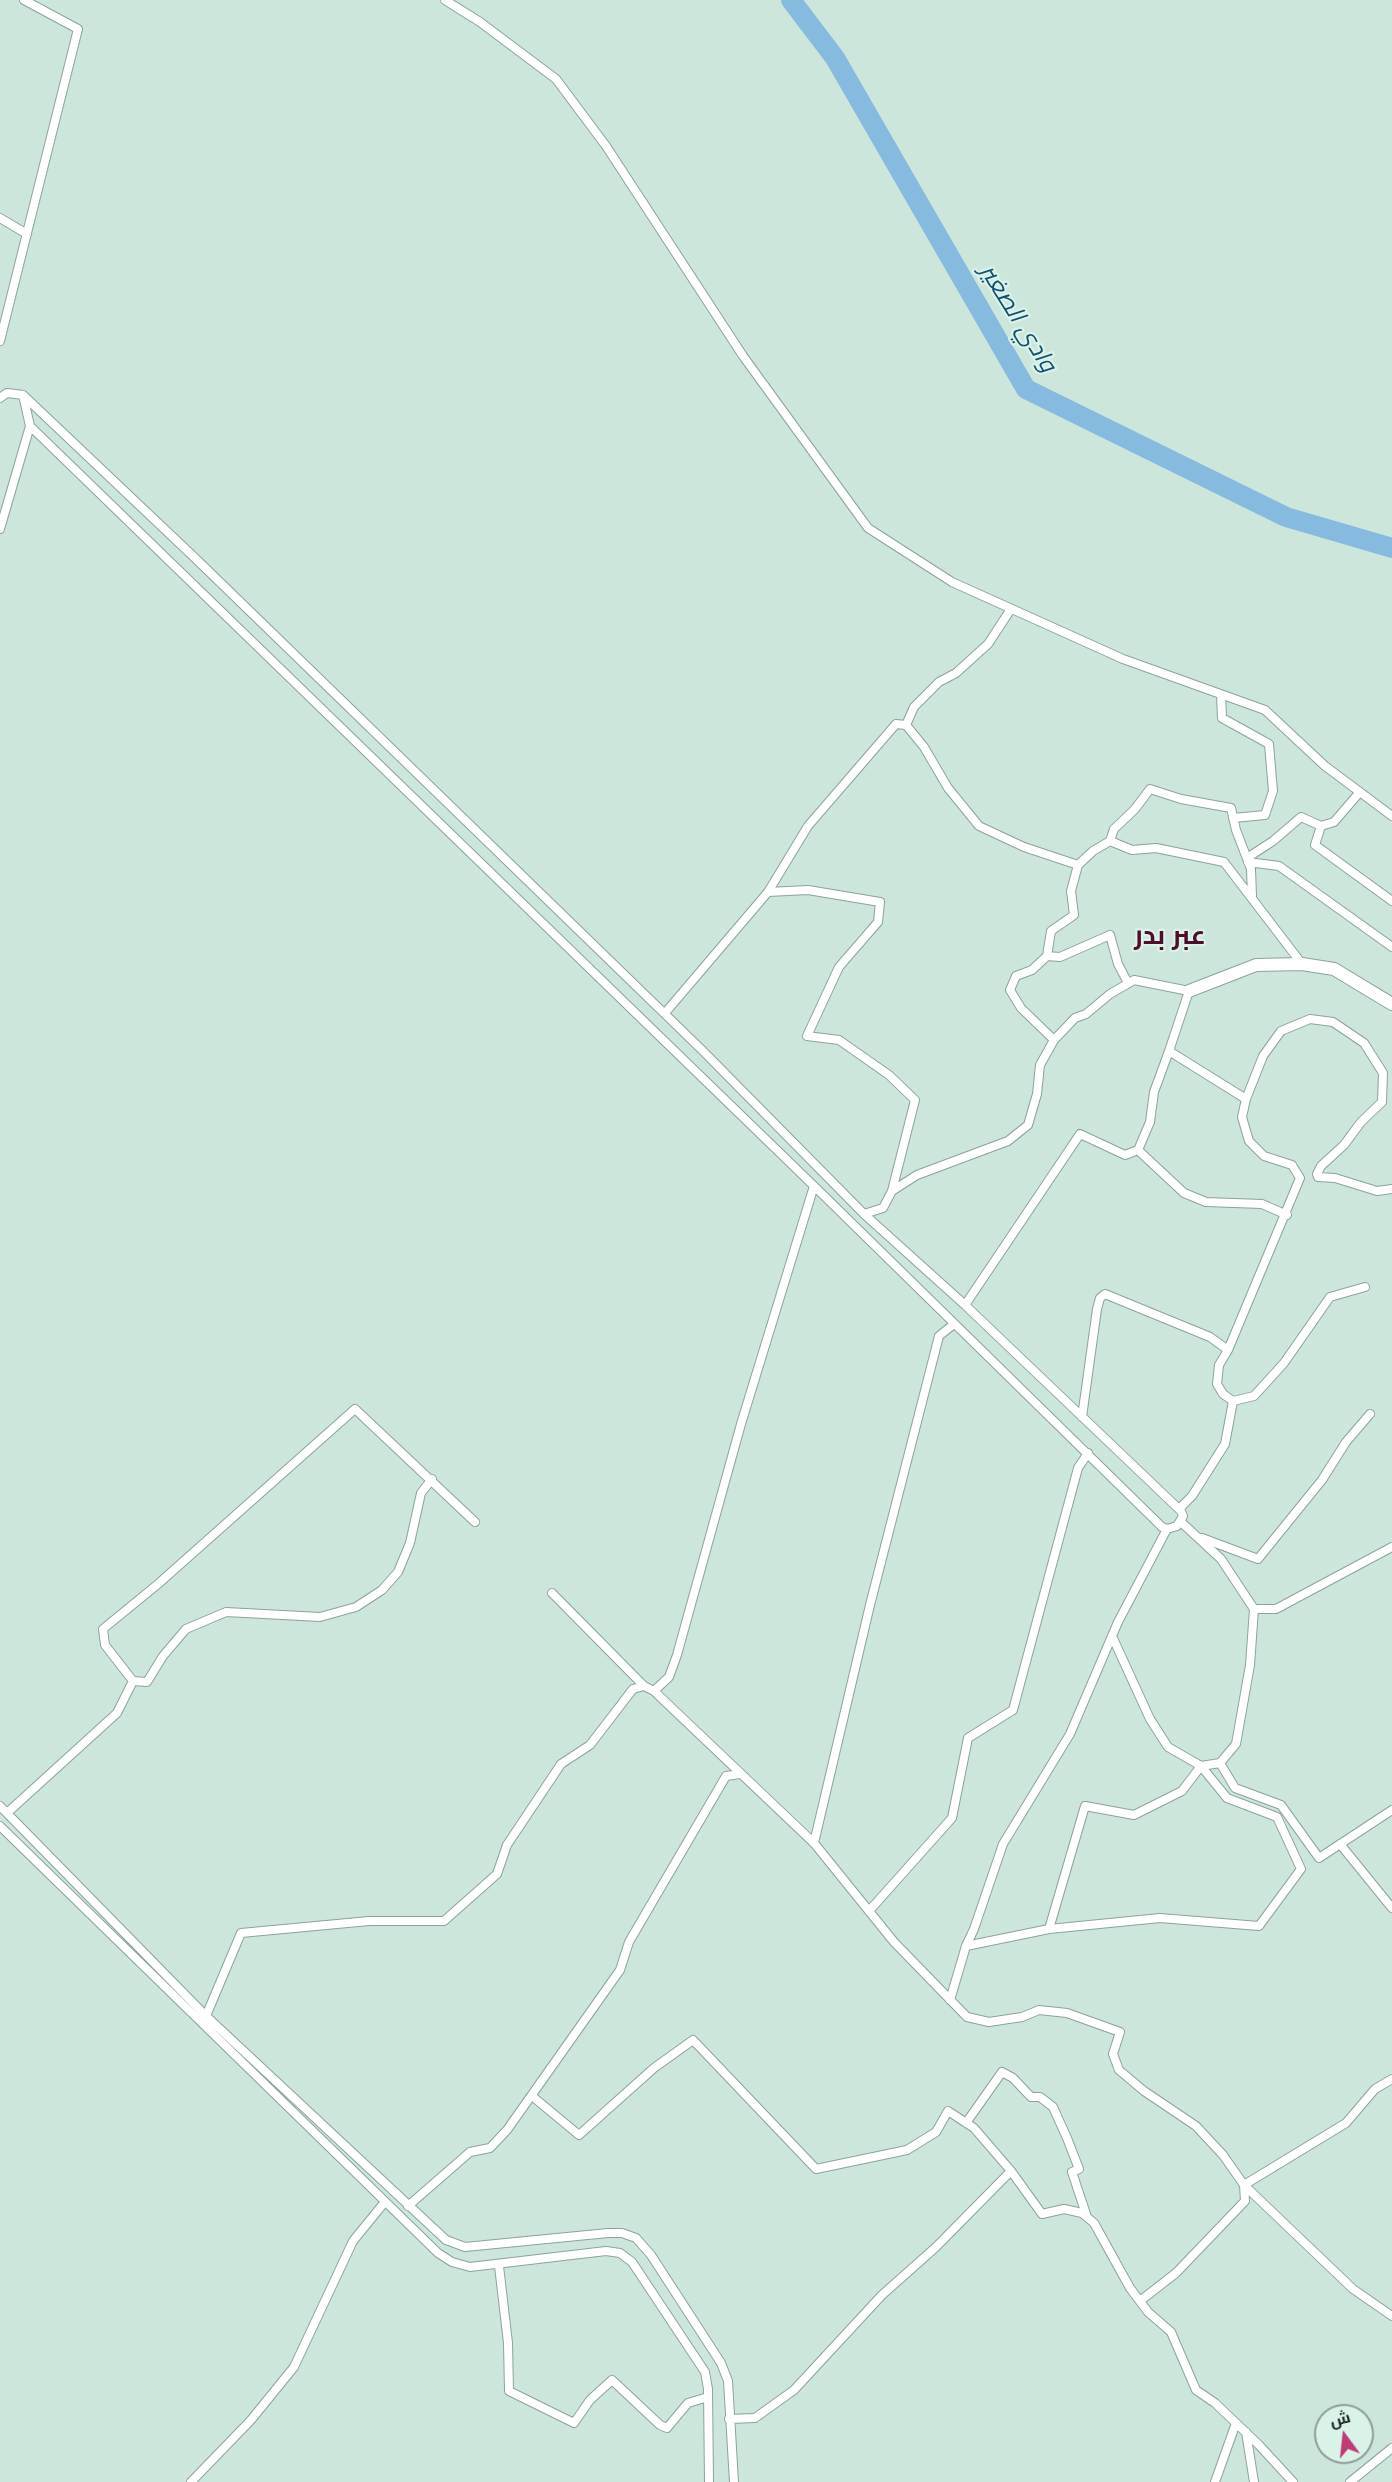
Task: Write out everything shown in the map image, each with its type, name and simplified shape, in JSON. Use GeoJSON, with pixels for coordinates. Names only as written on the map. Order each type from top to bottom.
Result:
{"type":"FeatureCollection","features":[{"type":"Feature","properties":{"kind":"street"},"geometry":{"type":"LineString","coordinates":[[0,341],[78,29],[24,0]]}},
{"type":"Feature","properties":{"kind":"street"},"geometry":{"type":"LineString","coordinates":[[445,0],[480,22],[556,79],[606,146],[743,356],[868,528],[952,582],[1131,662],[1265,710],[1359,794],[1392,816]]}},
{"type":"Feature","properties":{"kind":"street"},"geometry":{"type":"LineString","coordinates":[[0,218],[27,234]]}},
{"type":"Feature","properties":{"kind":"street"},"geometry":{"type":"LineString","coordinates":[[0,385],[4,396],[23,395],[195,558],[664,1013],[864,1214],[965,1305],[1179,1509],[1183,1516],[1181,1522],[1167,1529]]}},
{"type":"Feature","properties":{"kind":"street"},"geometry":{"type":"LineString","coordinates":[[0,529],[30,426],[23,395]]}},
{"type":"Feature","properties":{"kind":"street"},"geometry":{"type":"LineString","coordinates":[[30,426],[1167,1529]]}},
{"type":"Feature","properties":{"kind":"street"},"geometry":{"type":"LineString","coordinates":[[906,725],[914,707],[939,682],[956,672],[988,644],[1011,609]]}},
{"type":"Feature","properties":{"kind":"street"},"geometry":{"type":"LineString","coordinates":[[1221,695],[1222,718],[1269,744],[1273,790],[1265,815],[1233,818]]}},
{"type":"Feature","properties":{"kind":"street"},"geometry":{"type":"LineString","coordinates":[[664,1013],[768,892],[808,826],[896,724],[906,725],[924,747],[948,788],[979,826],[1024,847],[1078,865]]}},
{"type":"Feature","properties":{"kind":"street"},"geometry":{"type":"LineString","coordinates":[[1054,1040],[1022,1008],[1010,990],[1016,976],[1032,970],[1047,956],[1051,931],[1074,915],[1071,891],[1078,865],[1093,851],[1110,841],[1114,830],[1135,809],[1150,789],[1193,802],[1231,808],[1251,869],[1252,896]]}},
{"type":"Feature","properties":{"kind":"street"},"geometry":{"type":"LineString","coordinates":[[1248,860],[1302,817],[1322,826],[1334,822],[1359,794]]}},
{"type":"Feature","properties":{"kind":"street"},"geometry":{"type":"LineString","coordinates":[[1322,826],[1315,845],[1392,901]]}},
{"type":"Feature","properties":{"kind":"street"},"geometry":{"type":"LineString","coordinates":[[1110,841],[1132,850],[1156,848],[1224,862],[1302,964]]}},
{"type":"Feature","properties":{"kind":"street"},"geometry":{"type":"LineString","coordinates":[[1248,860],[1279,866],[1392,947]]}},
{"type":"Feature","properties":{"kind":"street"},"geometry":{"type":"LineString","coordinates":[[768,892],[808,890],[880,902],[878,922],[839,967],[807,1036],[839,1040],[889,1076],[915,1100],[892,1191],[883,1208],[864,1214]]}},
{"type":"Feature","properties":{"kind":"street"},"geometry":{"type":"LineString","coordinates":[[1047,956],[1060,957],[1110,935],[1118,964],[1128,983]]}},
{"type":"Feature","properties":{"kind":"street"},"geometry":{"type":"LineString","coordinates":[[892,1191],[917,1175],[1008,1141],[1028,1125],[1037,1094],[1040,1065],[1054,1040],[1075,1018],[1086,1014],[1134,980],[1189,991],[1256,965],[1302,964],[1334,969],[1392,1004]]}},
{"type":"Feature","properties":{"kind":"street"},"geometry":{"type":"LineString","coordinates":[[965,1305],[1080,1134],[1125,1155],[1138,1150],[1150,1122],[1154,1092],[1189,991]]}},
{"type":"Feature","properties":{"kind":"street"},"geometry":{"type":"LineString","coordinates":[[1365,1287],[1330,1297],[1284,1363],[1254,1396],[1233,1401],[1223,1394],[1217,1384],[1219,1365],[1228,1350],[1264,1260],[1287,1215],[1300,1178],[1292,1165],[1264,1156],[1249,1141],[1242,1117],[1263,1056],[1281,1031],[1310,1018],[1333,1022],[1364,1043],[1383,1073],[1382,1102],[1361,1122],[1344,1145],[1321,1166],[1318,1177],[1335,1178],[1377,1191],[1392,1189]]}},
{"type":"Feature","properties":{"kind":"street"},"geometry":{"type":"LineString","coordinates":[[1169,1051],[1246,1100]]}},
{"type":"Feature","properties":{"kind":"street"},"geometry":{"type":"LineString","coordinates":[[1138,1150],[1184,1193],[1206,1202],[1262,1204],[1287,1215]]}},
{"type":"Feature","properties":{"kind":"street"},"geometry":{"type":"LineString","coordinates":[[654,1691],[669,1677],[677,1655],[741,1425],[814,1186]]}},
{"type":"Feature","properties":{"kind":"street"},"geometry":{"type":"LineString","coordinates":[[1082,1416],[1097,1309],[1100,1298],[1105,1294],[1210,1337],[1228,1350]]}},
{"type":"Feature","properties":{"kind":"street"},"geometry":{"type":"LineString","coordinates":[[814,1843],[870,1605],[939,1336],[954,1324]]}},
{"type":"Feature","properties":{"kind":"street"},"geometry":{"type":"LineString","coordinates":[[1179,1509],[1192,1496],[1225,1444],[1233,1401]]}},
{"type":"Feature","properties":{"kind":"street"},"geometry":{"type":"LineString","coordinates":[[432,1479],[422,1493],[410,1543],[398,1572],[382,1590],[356,1607],[320,1617],[226,1612],[186,1629],[163,1656],[147,1683],[133,1681],[105,1645],[103,1629],[158,1584],[355,1408],[402,1455],[432,1479],[476,1522]]}},
{"type":"Feature","properties":{"kind":"street"},"geometry":{"type":"LineString","coordinates":[[1196,1536],[1258,1559],[1322,1480],[1346,1442],[1370,1414]]}},
{"type":"Feature","properties":{"kind":"street"},"geometry":{"type":"LineString","coordinates":[[869,1911],[952,1818],[968,1738],[1013,1710],[1078,1468],[1088,1453]]}},
{"type":"Feature","properties":{"kind":"street"},"geometry":{"type":"LineString","coordinates":[[1049,1929],[1085,1806],[1134,1815],[1182,1791],[1201,1766],[1220,1763],[1236,1744],[1250,1665],[1254,1609],[1221,1559],[1181,1522]]}},
{"type":"Feature","properties":{"kind":"street"},"geometry":{"type":"LineString","coordinates":[[950,2000],[966,1946],[1003,1844],[1070,1734],[1112,1636],[1167,1529]]}},
{"type":"Feature","properties":{"kind":"street"},"geometry":{"type":"LineString","coordinates":[[1254,1609],[1276,1609],[1392,1547]]}},
{"type":"Feature","properties":{"kind":"street"},"geometry":{"type":"LineString","coordinates":[[552,1593],[644,1686],[654,1691],[814,1843],[894,1942],[967,2017],[989,2022],[1022,2017],[1039,2010],[1067,2013],[1120,2032],[1113,2054],[1119,2070],[1208,2137],[1244,2185],[1353,2289],[1391,2315]]}},
{"type":"Feature","properties":{"kind":"street"},"geometry":{"type":"LineString","coordinates":[[966,1946],[1049,1929],[1160,1918],[1259,1926],[1301,1869],[1277,1817],[1227,1798],[1201,1766],[1168,1747],[1150,1719],[1112,1636]]}},
{"type":"Feature","properties":{"kind":"street"},"geometry":{"type":"LineString","coordinates":[[7,1812],[117,1713],[133,1681]]}},
{"type":"Feature","properties":{"kind":"street"},"geometry":{"type":"LineString","coordinates":[[206,2016],[241,1933],[369,1921],[444,1921],[497,1874],[507,1845],[561,1764],[590,1745],[633,1689],[644,1686]]}},
{"type":"Feature","properties":{"kind":"street"},"geometry":{"type":"LineString","coordinates":[[1220,1763],[1235,1788],[1281,1804],[1319,1858],[1392,1810]]}},
{"type":"Feature","properties":{"kind":"street"},"geometry":{"type":"LineString","coordinates":[[408,2206],[470,2152],[490,2148],[532,2096],[620,1970],[629,1942],[726,1776],[740,1774]]}},
{"type":"Feature","properties":{"kind":"street"},"geometry":{"type":"LineString","coordinates":[[0,1806],[206,2016],[446,2240],[465,2247],[608,2234],[622,2234],[636,2238],[651,2255],[721,2363],[728,2380],[734,2482]]}},
{"type":"Feature","properties":{"kind":"street"},"geometry":{"type":"LineString","coordinates":[[0,1826],[384,2203],[438,2253],[452,2262],[470,2267],[499,2266],[606,2252],[620,2253],[632,2262],[705,2372],[708,2397],[709,2482]]}},
{"type":"Feature","properties":{"kind":"street"},"geometry":{"type":"LineString","coordinates":[[1340,1844],[1392,1908]]}},
{"type":"Feature","properties":{"kind":"street"},"geometry":{"type":"LineString","coordinates":[[532,2096],[579,2135],[654,2068],[693,2040],[816,2169],[907,2150],[936,2132],[948,2111],[974,2128],[1011,2171],[1042,2214],[1064,2209],[1087,2217],[1094,2223],[1140,2301],[1148,2312],[1171,2332],[1196,2391],[1215,2403],[1246,2432],[1293,2482]]}},
{"type":"Feature","properties":{"kind":"street"},"geometry":{"type":"LineString","coordinates":[[966,2123],[1002,2072],[1013,2078],[1031,2097],[1040,2097],[1053,2107],[1079,2169],[1072,2172],[1087,2217]]}},
{"type":"Feature","properties":{"kind":"street"},"geometry":{"type":"LineString","coordinates":[[1244,2185],[1346,2123],[1375,2089],[1392,2079]]}},
{"type":"Feature","properties":{"kind":"street"},"geometry":{"type":"LineString","coordinates":[[729,2420],[755,2418],[794,2390],[882,2295],[936,2247],[1011,2171]]}},
{"type":"Feature","properties":{"kind":"street"},"geometry":{"type":"LineString","coordinates":[[1140,2301],[1176,2273],[1245,2201],[1244,2185]]}},
{"type":"Feature","properties":{"kind":"street"},"geometry":{"type":"LineString","coordinates":[[191,2482],[251,2420],[294,2367],[353,2241],[384,2203]]}},
{"type":"Feature","properties":{"kind":"street"},"geometry":{"type":"LineString","coordinates":[[499,2266],[508,2343],[509,2391],[574,2423],[590,2400],[612,2380],[667,2428],[688,2403],[708,2397]]}},
{"type":"Feature","properties":{"kind":"street"},"geometry":{"type":"LineString","coordinates":[[1215,2482],[1236,2423]]}},
{"type":"Feature","properties":{"kind":"street"},"geometry":{"type":"LineString","coordinates":[[1246,2432],[1254,2482]]}},
{"type":"Feature","properties":{"kind":"street"},"geometry":{"type":"LineString","coordinates":[[1350,2482],[1392,2448]]}},
{"type":"Feature","properties":{"kind":"waterway","name":"وادي الصغير"},"geometry":{"type":"LineString","coordinates":[[791,0],[835,58],[1026,389],[1286,517],[1392,548]]}},
{"type":"Feature","properties":{"kind":"district","name":"عبر بدر"},"geometry":{"type":"Point","coordinates":[1170,936]}}]}
